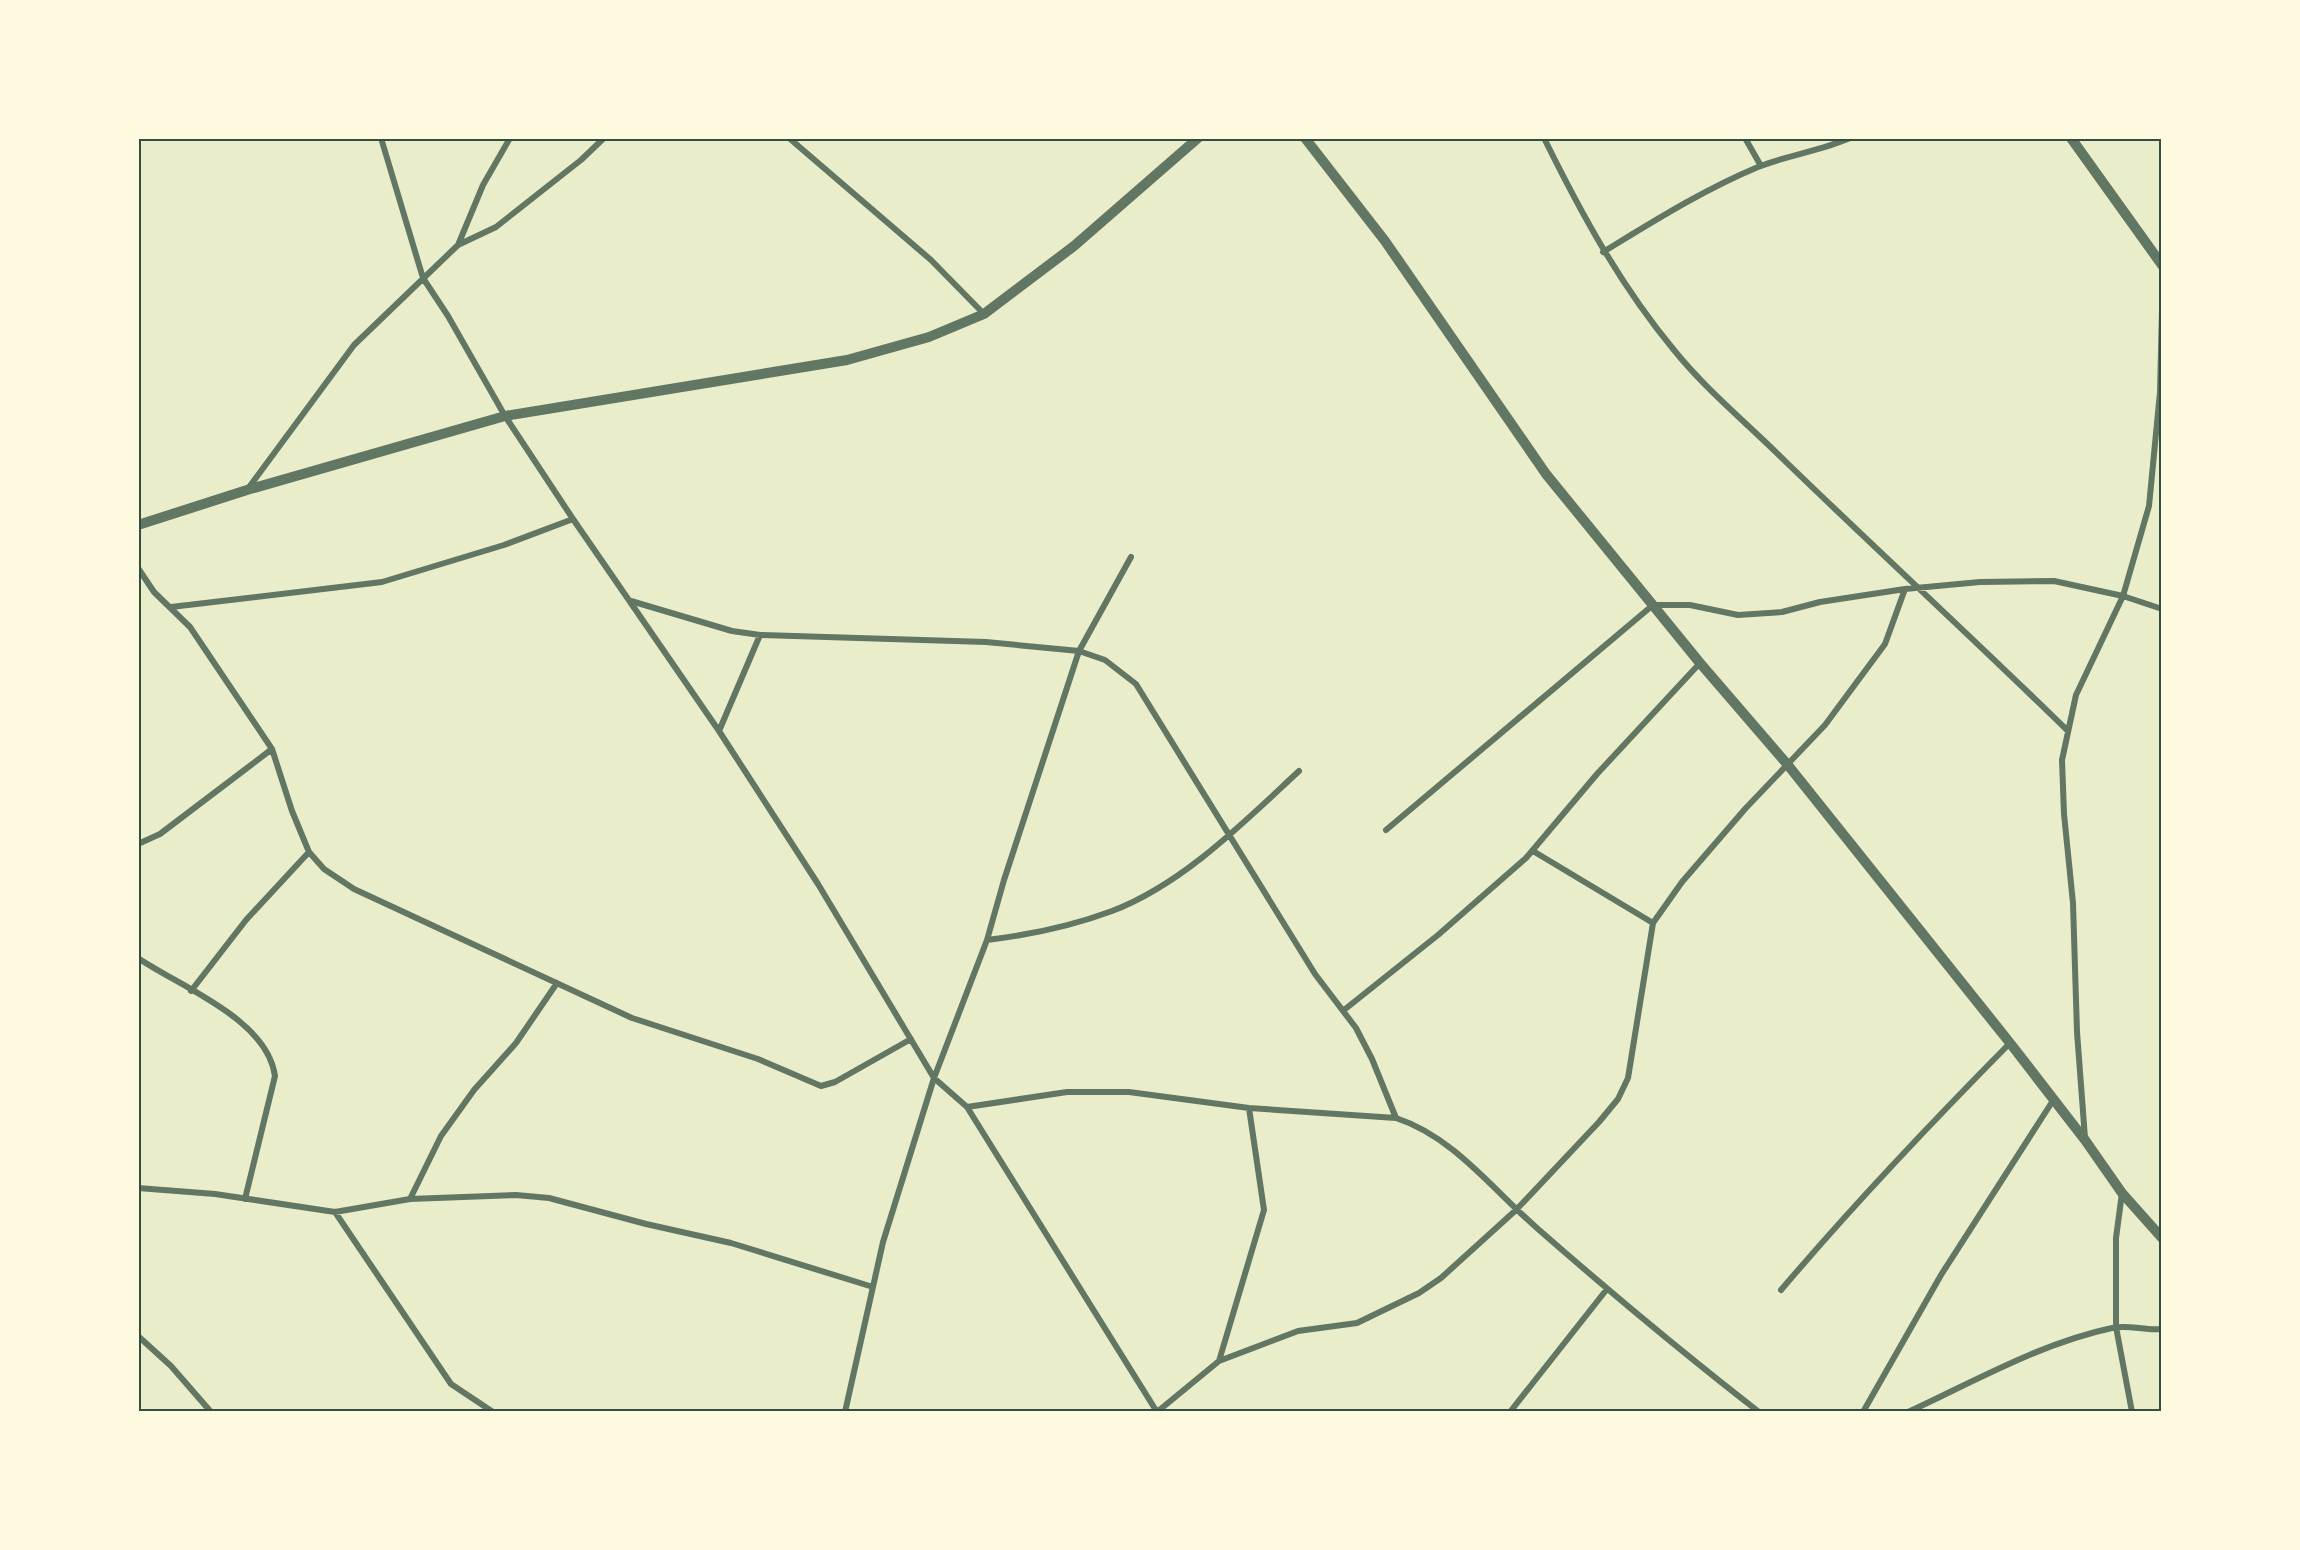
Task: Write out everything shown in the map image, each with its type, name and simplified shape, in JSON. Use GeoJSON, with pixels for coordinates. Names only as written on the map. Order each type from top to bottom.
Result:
{"type":"FeatureCollection","features":[{"type":"Feature","properties":{"kind":"street"},"geometry":{"type":"LineString","coordinates":[[381,138],[423,278],[448,316],[505,416],[719,731],[818,884],[934,1078],[967,1107],[1157,1412],[1219,1361],[1298,1331],[1357,1323],[1372,1318],[1419,1293],[1441,1278],[1516,1210],[1599,1122],[1618,1099],[1628,1077],[1653,923],[1682,882],[1787,764],[1825,725],[1885,644],[1905,589]]}},
{"type":"Feature","properties":{"kind":"street"},"geometry":{"type":"LineString","coordinates":[[458,245],[483,185],[510,138]]}},
{"type":"Feature","properties":{"kind":"street"},"geometry":{"type":"LineString","coordinates":[[247,490],[354,345],[458,245],[496,227],[581,160],[604,138]]}},
{"type":"Feature","properties":{"kind":"street"},"geometry":{"type":"LineString","coordinates":[[789,138],[877,210],[984,314]]}},
{"type":"Feature","properties":{"kind":"street"},"geometry":{"type":"LineString","coordinates":[[138,525],[247,490],[505,416],[847,360],[929,337],[984,314],[1074,246],[1198,138]]}},
{"type":"Feature","properties":{"kind":"street"},"geometry":{"type":"LineString","coordinates":[[1305,138],[1385,241],[1546,474],[1700,663],[1787,764],[2010,1042],[2085,1140],[2122,1193],[2162,1238]]}},
{"type":"Feature","properties":{"kind":"street"},"geometry":{"type":"LineString","coordinates":[[1544,138],[1603,252],[1625,286],[1675,352],[1916,588],[2068,731]]}},
{"type":"Feature","properties":{"kind":"street"},"geometry":{"type":"LineString","coordinates":[[1745,138],[1761,166]]}},
{"type":"Feature","properties":{"kind":"street"},"geometry":{"type":"LineString","coordinates":[[1603,252],[1716,185],[1761,166],[1823,150],[1850,138]]}},
{"type":"Feature","properties":{"kind":"street"},"geometry":{"type":"LineString","coordinates":[[2071,138],[2162,265]]}},
{"type":"Feature","properties":{"kind":"street"},"geometry":{"type":"LineString","coordinates":[[2085,1140],[2077,1032],[2073,903],[2064,814],[2062,760],[2076,695],[2123,596],[2149,506],[2160,392],[2162,310]]}},
{"type":"Feature","properties":{"kind":"street"},"geometry":{"type":"LineString","coordinates":[[171,607],[382,582],[504,546],[573,519]]}},
{"type":"Feature","properties":{"kind":"street"},"geometry":{"type":"LineString","coordinates":[[845,1412],[873,1287],[903,1173],[934,1078],[987,940],[1004,880],[1079,651],[1131,557]]}},
{"type":"Feature","properties":{"kind":"street"},"geometry":{"type":"LineString","coordinates":[[138,568],[154,592],[190,627],[272,749],[292,811],[309,852],[324,869],[354,889],[632,1018],[758,1059],[821,1086],[835,1082],[911,1039]]}},
{"type":"Feature","properties":{"kind":"street"},"geometry":{"type":"LineString","coordinates":[[1386,831],[1653,605],[1690,605],[1738,615],[1782,612],[1820,602],[1905,589],[1980,582],[2054,581],[2123,596],[2162,609]]}},
{"type":"Feature","properties":{"kind":"street"},"geometry":{"type":"LineString","coordinates":[[631,601],[732,631],[760,635],[987,642],[1079,651],[1105,660],[1136,684],[1315,974],[1344,1010],[1372,1059],[1396,1118]]}},
{"type":"Feature","properties":{"kind":"street"},"geometry":{"type":"LineString","coordinates":[[719,731],[760,635]]}},
{"type":"Feature","properties":{"kind":"street"},"geometry":{"type":"LineString","coordinates":[[1344,1010],[1438,935],[1533,851],[1597,774],[1700,663]]}},
{"type":"Feature","properties":{"kind":"street"},"geometry":{"type":"LineString","coordinates":[[138,844],[160,834],[272,749]]}},
{"type":"Feature","properties":{"kind":"street"},"geometry":{"type":"LineString","coordinates":[[987,940],[1067,926],[1114,910],[1186,870],[1229,836],[1299,771]]}},
{"type":"Feature","properties":{"kind":"street"},"geometry":{"type":"LineString","coordinates":[[1533,851],[1653,923]]}},
{"type":"Feature","properties":{"kind":"street"},"geometry":{"type":"LineString","coordinates":[[191,991],[246,920],[309,852]]}},
{"type":"Feature","properties":{"kind":"street"},"geometry":{"type":"LineString","coordinates":[[138,958],[246,1026],[262,1043],[273,1060],[275,1077],[244,1198]]}},
{"type":"Feature","properties":{"kind":"street"},"geometry":{"type":"LineString","coordinates":[[410,1199],[441,1136],[474,1090],[516,1043],[557,983]]}},
{"type":"Feature","properties":{"kind":"street"},"geometry":{"type":"LineString","coordinates":[[1781,1290],[1904,1153],[2010,1042]]}},
{"type":"Feature","properties":{"kind":"street"},"geometry":{"type":"LineString","coordinates":[[967,1107],[1067,1092],[1092,1092],[1151,1095],[1249,1108],[1396,1118],[1419,1126],[1442,1140],[1516,1210],[1607,1289],[1758,1412]]}},
{"type":"Feature","properties":{"kind":"street"},"geometry":{"type":"LineString","coordinates":[[1863,1412],[1941,1275],[2054,1099]]}},
{"type":"Feature","properties":{"kind":"street"},"geometry":{"type":"LineString","coordinates":[[1219,1361],[1263,1210],[1249,1108]]}},
{"type":"Feature","properties":{"kind":"street"},"geometry":{"type":"LineString","coordinates":[[138,1188],[244,1198],[335,1212],[410,1199],[516,1195],[549,1197],[646,1224],[731,1243],[873,1287]]}},
{"type":"Feature","properties":{"kind":"street"},"geometry":{"type":"LineString","coordinates":[[2122,1193],[2116,1238],[2116,1327],[2132,1412]]}},
{"type":"Feature","properties":{"kind":"street"},"geometry":{"type":"LineString","coordinates":[[335,1212],[451,1384],[493,1412]]}},
{"type":"Feature","properties":{"kind":"street"},"geometry":{"type":"LineString","coordinates":[[1510,1412],[1607,1289]]}},
{"type":"Feature","properties":{"kind":"street"},"geometry":{"type":"LineString","coordinates":[[1908,1412],[2073,1339],[2116,1327],[2148,1331],[2162,1329]]}},
{"type":"Feature","properties":{"kind":"street"},"geometry":{"type":"LineString","coordinates":[[138,1336],[171,1366],[212,1412]]}}]}
